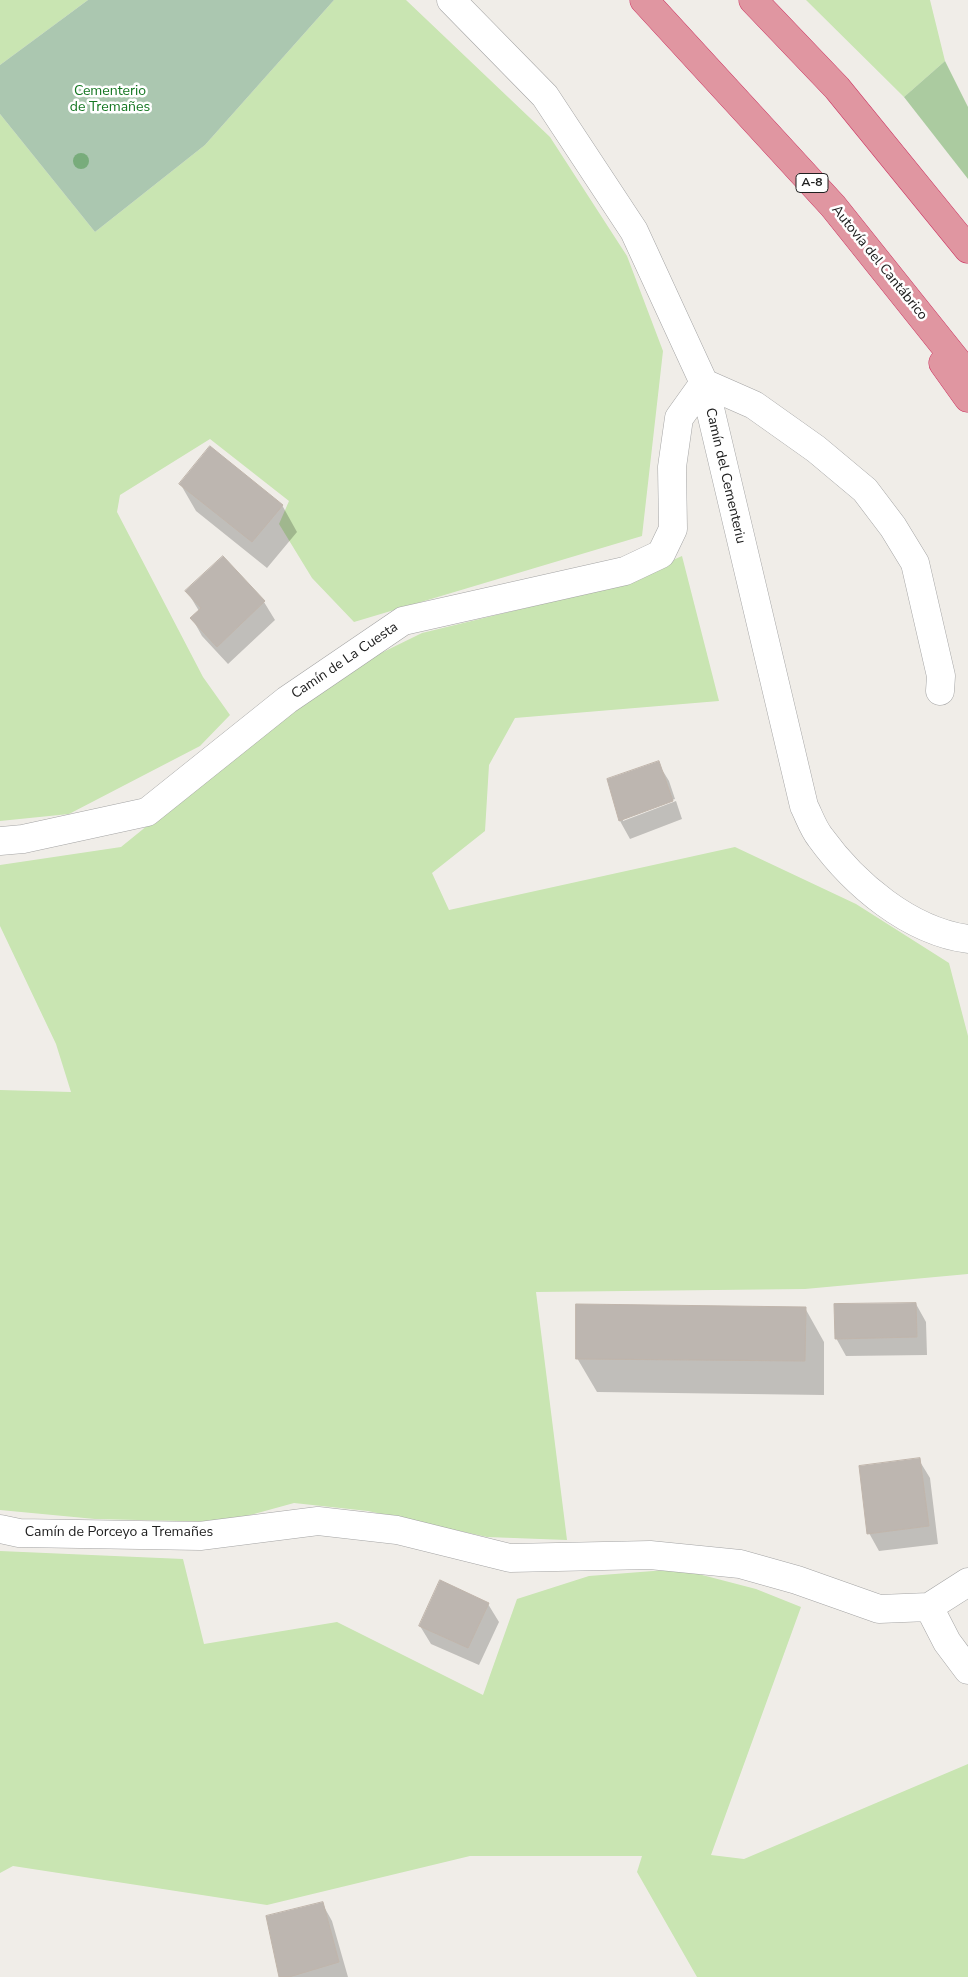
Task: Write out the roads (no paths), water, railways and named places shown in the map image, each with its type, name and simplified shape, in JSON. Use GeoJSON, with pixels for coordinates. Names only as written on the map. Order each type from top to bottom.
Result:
{"type":"FeatureCollection","features":[{"type":"Feature","properties":{"kind":"highway","name":"Autovía del Cantábrico"},"geometry":{"type":"LineString","coordinates":[[644,0],[833,206],[968,375]]}},
{"type":"Feature","properties":{"kind":"highway"},"geometry":{"type":"LineString","coordinates":[[753,0],[837,88],[968,249]]}},
{"type":"Feature","properties":{"kind":"highway"},"geometry":{"type":"LineString","coordinates":[[833,206],[968,398]]}},
{"type":"Feature","properties":{"kind":"street","name":"Camín del Cementeriu"},"geometry":{"type":"LineString","coordinates":[[451,0],[545,96],[628,223],[704,383],[804,806],[819,836],[852,874],[901,914],[953,937],[968,939]]}},
{"type":"Feature","properties":{"kind":"street"},"geometry":{"type":"LineString","coordinates":[[704,383],[754,405],[816,449],[865,490],[893,527],[915,563],[941,676],[940,691]]}},
{"type":"Feature","properties":{"kind":"street","name":"Camín de La Cuesta"},"geometry":{"type":"LineString","coordinates":[[0,841],[23,839],[148,812],[287,700],[403,621],[625,571],[661,554],[673,529],[672,467],[680,418],[704,383]]}},
{"type":"Feature","properties":{"kind":"street","name":"Camín de Porceyo a Tremañes"},"geometry":{"type":"LineString","coordinates":[[0,1529],[19,1532],[200,1536],[318,1521],[396,1530],[510,1558],[650,1555],[740,1564],[797,1580],[879,1610],[930,1606],[968,1582]]}},
{"type":"Feature","properties":{"kind":"street"},"geometry":{"type":"LineString","coordinates":[[930,1606],[947,1642],[968,1670]]}},
{"type":"Feature","properties":{"kind":"park label","name":"Cementerio de Tremañes"},"geometry":{"type":"Point","coordinates":[110,100]}}]}
